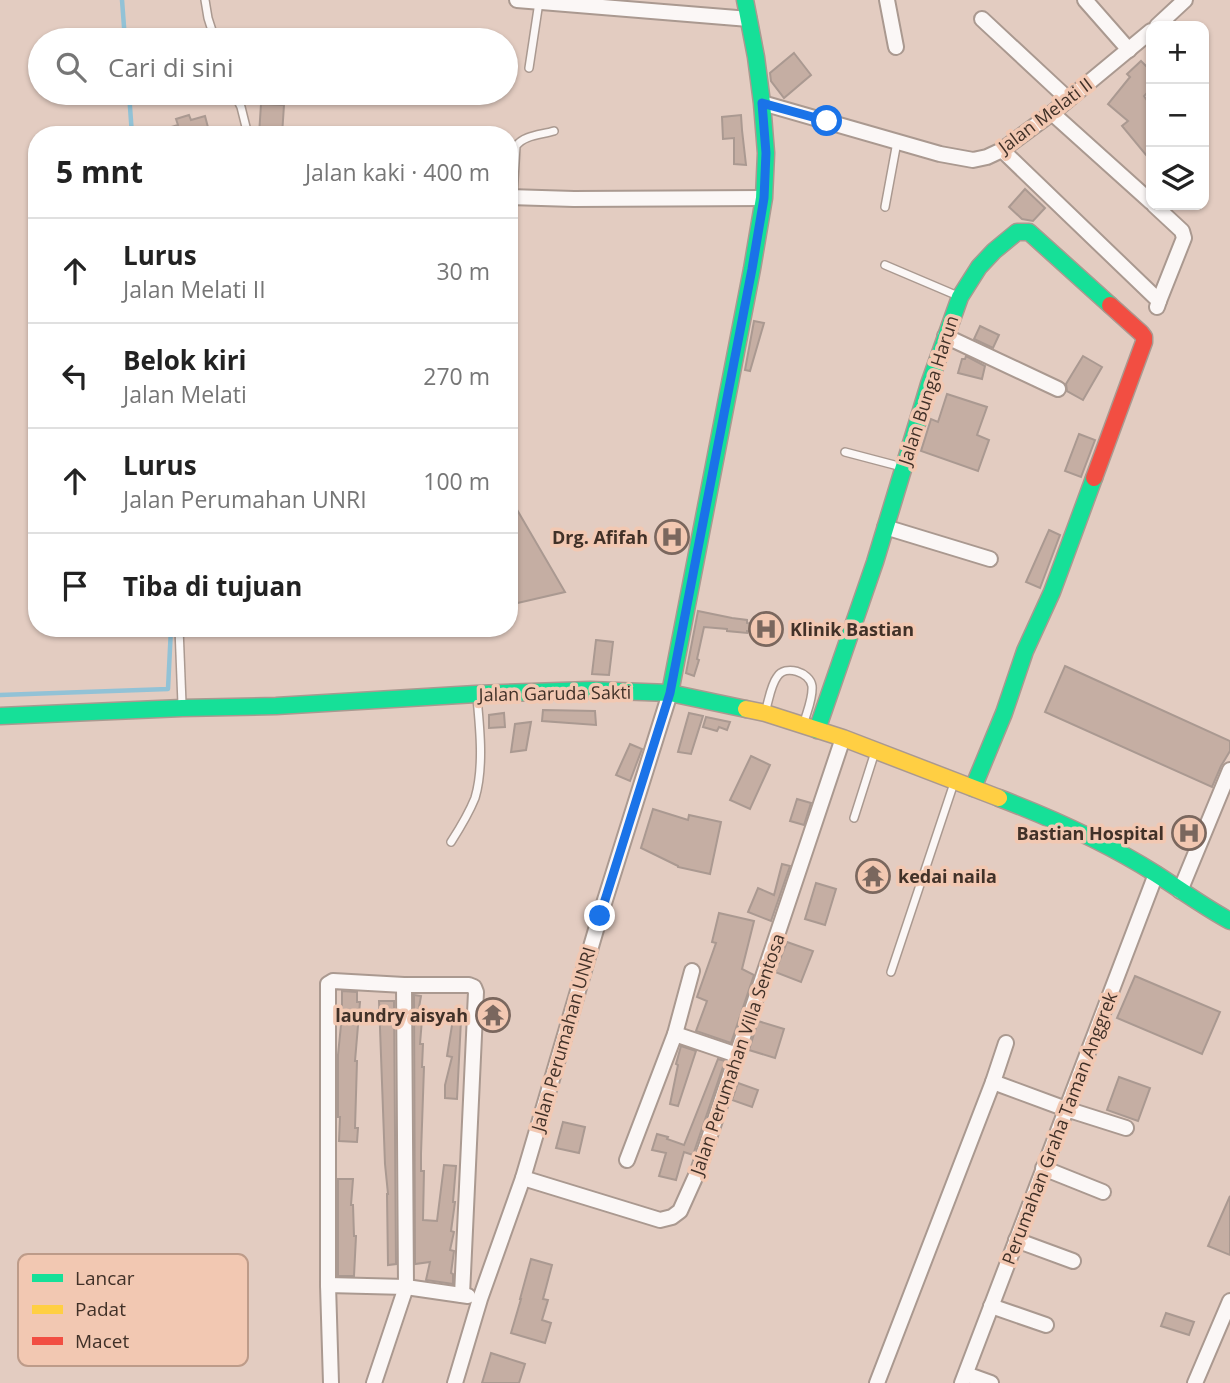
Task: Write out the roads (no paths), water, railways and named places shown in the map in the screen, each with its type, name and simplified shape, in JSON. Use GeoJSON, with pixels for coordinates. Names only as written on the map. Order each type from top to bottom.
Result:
{"type":"FeatureCollection","features":[{"type":"Feature","properties":{"kind":"main road"},"geometry":{"type":"LineString","coordinates":[[670,693],[764,198],[766,153],[762,103],[745,0]]}},
{"type":"Feature","properties":{"kind":"main road","name":"Jalan Bunga Harun"},"geometry":{"type":"LineString","coordinates":[[810,728],[875,562],[902,467],[960,297],[979,267],[994,251],[1013,235],[1026,231],[1141,332],[1144,342],[1052,592],[973,788]]}},
{"type":"Feature","properties":{"kind":"main road","name":"Jalan Garuda Sakti"},"geometry":{"type":"LineString","coordinates":[[0,716],[288,706],[590,690],[670,693],[765,713],[842,738],[1086,834],[1230,921]]}},
{"type":"Feature","properties":{"kind":"street"},"geometry":{"type":"LineString","coordinates":[[517,0],[749,19]]}},
{"type":"Feature","properties":{"kind":"street"},"geometry":{"type":"LineString","coordinates":[[887,0],[896,47]]}},
{"type":"Feature","properties":{"kind":"street"},"geometry":{"type":"LineString","coordinates":[[1085,0],[1129,50]]}},
{"type":"Feature","properties":{"kind":"street"},"geometry":{"type":"LineString","coordinates":[[1162,21],[1185,0]]}},
{"type":"Feature","properties":{"kind":"street"},"geometry":{"type":"LineString","coordinates":[[982,19],[1068,99]]}},
{"type":"Feature","properties":{"kind":"street","name":"Jalan Melati II"},"geometry":{"type":"LineString","coordinates":[[762,103],[940,154],[972,160],[1002,150],[1052,113],[1146,35]]}},
{"type":"Feature","properties":{"kind":"street"},"geometry":{"type":"LineString","coordinates":[[1052,113],[1146,197]]}},
{"type":"Feature","properties":{"kind":"street"},"geometry":{"type":"LineString","coordinates":[[1002,150],[1158,304],[1184,238],[1181,229],[1161,210]]}},
{"type":"Feature","properties":{"kind":"street"},"geometry":{"type":"LineString","coordinates":[[518,197],[764,198]]}},
{"type":"Feature","properties":{"kind":"street"},"geometry":{"type":"LineString","coordinates":[[945,336],[1058,388]]}},
{"type":"Feature","properties":{"kind":"street"},"geometry":{"type":"LineString","coordinates":[[885,527],[990,559]]}},
{"type":"Feature","properties":{"kind":"street","name":"Jalan Perumahan UNRI"},"geometry":{"type":"LineString","coordinates":[[454,1383],[480,1298],[523,1178],[600,916],[670,693]]}},
{"type":"Feature","properties":{"kind":"street","name":"Jalan Perumahan Villa Sentosa"},"geometry":{"type":"LineString","coordinates":[[523,1178],[660,1220],[680,1212],[698,1171],[842,738]]}},
{"type":"Feature","properties":{"kind":"street"},"geometry":{"type":"LineString","coordinates":[[1180,891],[1230,770]]}},
{"type":"Feature","properties":{"kind":"street","name":"Perumahan Graha Taman Anggrek"},"geometry":{"type":"LineString","coordinates":[[964,1378],[1156,874]]}},
{"type":"Feature","properties":{"kind":"street"},"geometry":{"type":"LineString","coordinates":[[627,1160],[675,1034],[692,971]]}},
{"type":"Feature","properties":{"kind":"street"},"geometry":{"type":"LineString","coordinates":[[331,1383],[328,1285],[328,984],[334,981],[472,986],[476,992],[462,1295]]}},
{"type":"Feature","properties":{"kind":"street"},"geometry":{"type":"LineString","coordinates":[[374,1383],[406,1287],[404,985]]}},
{"type":"Feature","properties":{"kind":"street"},"geometry":{"type":"LineString","coordinates":[[675,1034],[737,1055]]}},
{"type":"Feature","properties":{"kind":"street"},"geometry":{"type":"LineString","coordinates":[[877,1383],[1006,1042]]}},
{"type":"Feature","properties":{"kind":"street"},"geometry":{"type":"LineString","coordinates":[[993,1082],[1126,1128]]}},
{"type":"Feature","properties":{"kind":"street"},"geometry":{"type":"LineString","coordinates":[[1044,1168],[1103,1192]]}},
{"type":"Feature","properties":{"kind":"street"},"geometry":{"type":"LineString","coordinates":[[1016,1240],[1073,1261]]}},
{"type":"Feature","properties":{"kind":"street"},"geometry":{"type":"LineString","coordinates":[[328,1285],[406,1287],[480,1298]]}},
{"type":"Feature","properties":{"kind":"street"},"geometry":{"type":"LineString","coordinates":[[1195,1383],[1230,1301]]}},
{"type":"Feature","properties":{"kind":"street"},"geometry":{"type":"LineString","coordinates":[[991,1306],[1046,1325]]}},
{"type":"Feature","properties":{"kind":"street"},"geometry":{"type":"LineString","coordinates":[[964,1378],[991,1383]]}},
{"type":"Feature","properties":{"kind":"lane"},"geometry":{"type":"LineString","coordinates":[[205,0],[211,28]]}},
{"type":"Feature","properties":{"kind":"lane"},"geometry":{"type":"LineString","coordinates":[[529,68],[539,2]]}},
{"type":"Feature","properties":{"kind":"lane"},"geometry":{"type":"LineString","coordinates":[[240,105],[246,126]]}},
{"type":"Feature","properties":{"kind":"lane"},"geometry":{"type":"LineString","coordinates":[[518,143],[554,131]]}},
{"type":"Feature","properties":{"kind":"lane"},"geometry":{"type":"LineString","coordinates":[[885,207],[897,142]]}},
{"type":"Feature","properties":{"kind":"lane"},"geometry":{"type":"LineString","coordinates":[[885,265],[960,297]]}},
{"type":"Feature","properties":{"kind":"lane"},"geometry":{"type":"LineString","coordinates":[[845,452],[902,467]]}},
{"type":"Feature","properties":{"kind":"lane"},"geometry":{"type":"LineString","coordinates":[[179,637],[182,708]]}},
{"type":"Feature","properties":{"kind":"lane"},"geometry":{"type":"LineString","coordinates":[[765,713],[779,674],[784,670],[797,671],[810,678],[810,728]]}},
{"type":"Feature","properties":{"kind":"lane"},"geometry":{"type":"LineString","coordinates":[[452,842],[475,798],[478,783],[480,736],[476,694]]}},
{"type":"Feature","properties":{"kind":"lane"},"geometry":{"type":"LineString","coordinates":[[854,818],[875,751]]}},
{"type":"Feature","properties":{"kind":"lane"},"geometry":{"type":"LineString","coordinates":[[891,972],[954,782]]}},
{"type":"Feature","properties":{"kind":"waterway"},"geometry":{"type":"LineString","coordinates":[[122,0],[124,28]]}},
{"type":"Feature","properties":{"kind":"waterway"},"geometry":{"type":"LineString","coordinates":[[130,105],[131,126]]}},
{"type":"Feature","properties":{"kind":"waterway"},"geometry":{"type":"LineString","coordinates":[[0,695],[168,689],[171,637]]}},
{"type":"Feature","properties":{"kind":"place","name":"Drg. Afifah"},"geometry":{"type":"Point","coordinates":[672,537]}},
{"type":"Feature","properties":{"kind":"place","name":"Klinik Bastian"},"geometry":{"type":"Point","coordinates":[766,629]}},
{"type":"Feature","properties":{"kind":"place","name":"Bastian Hospital"},"geometry":{"type":"Point","coordinates":[1189,833]}},
{"type":"Feature","properties":{"kind":"place","name":"kedai naila"},"geometry":{"type":"Point","coordinates":[873,876]}},
{"type":"Feature","properties":{"kind":"place","name":"laundry aisyah"},"geometry":{"type":"Point","coordinates":[493,1015]}}]}
